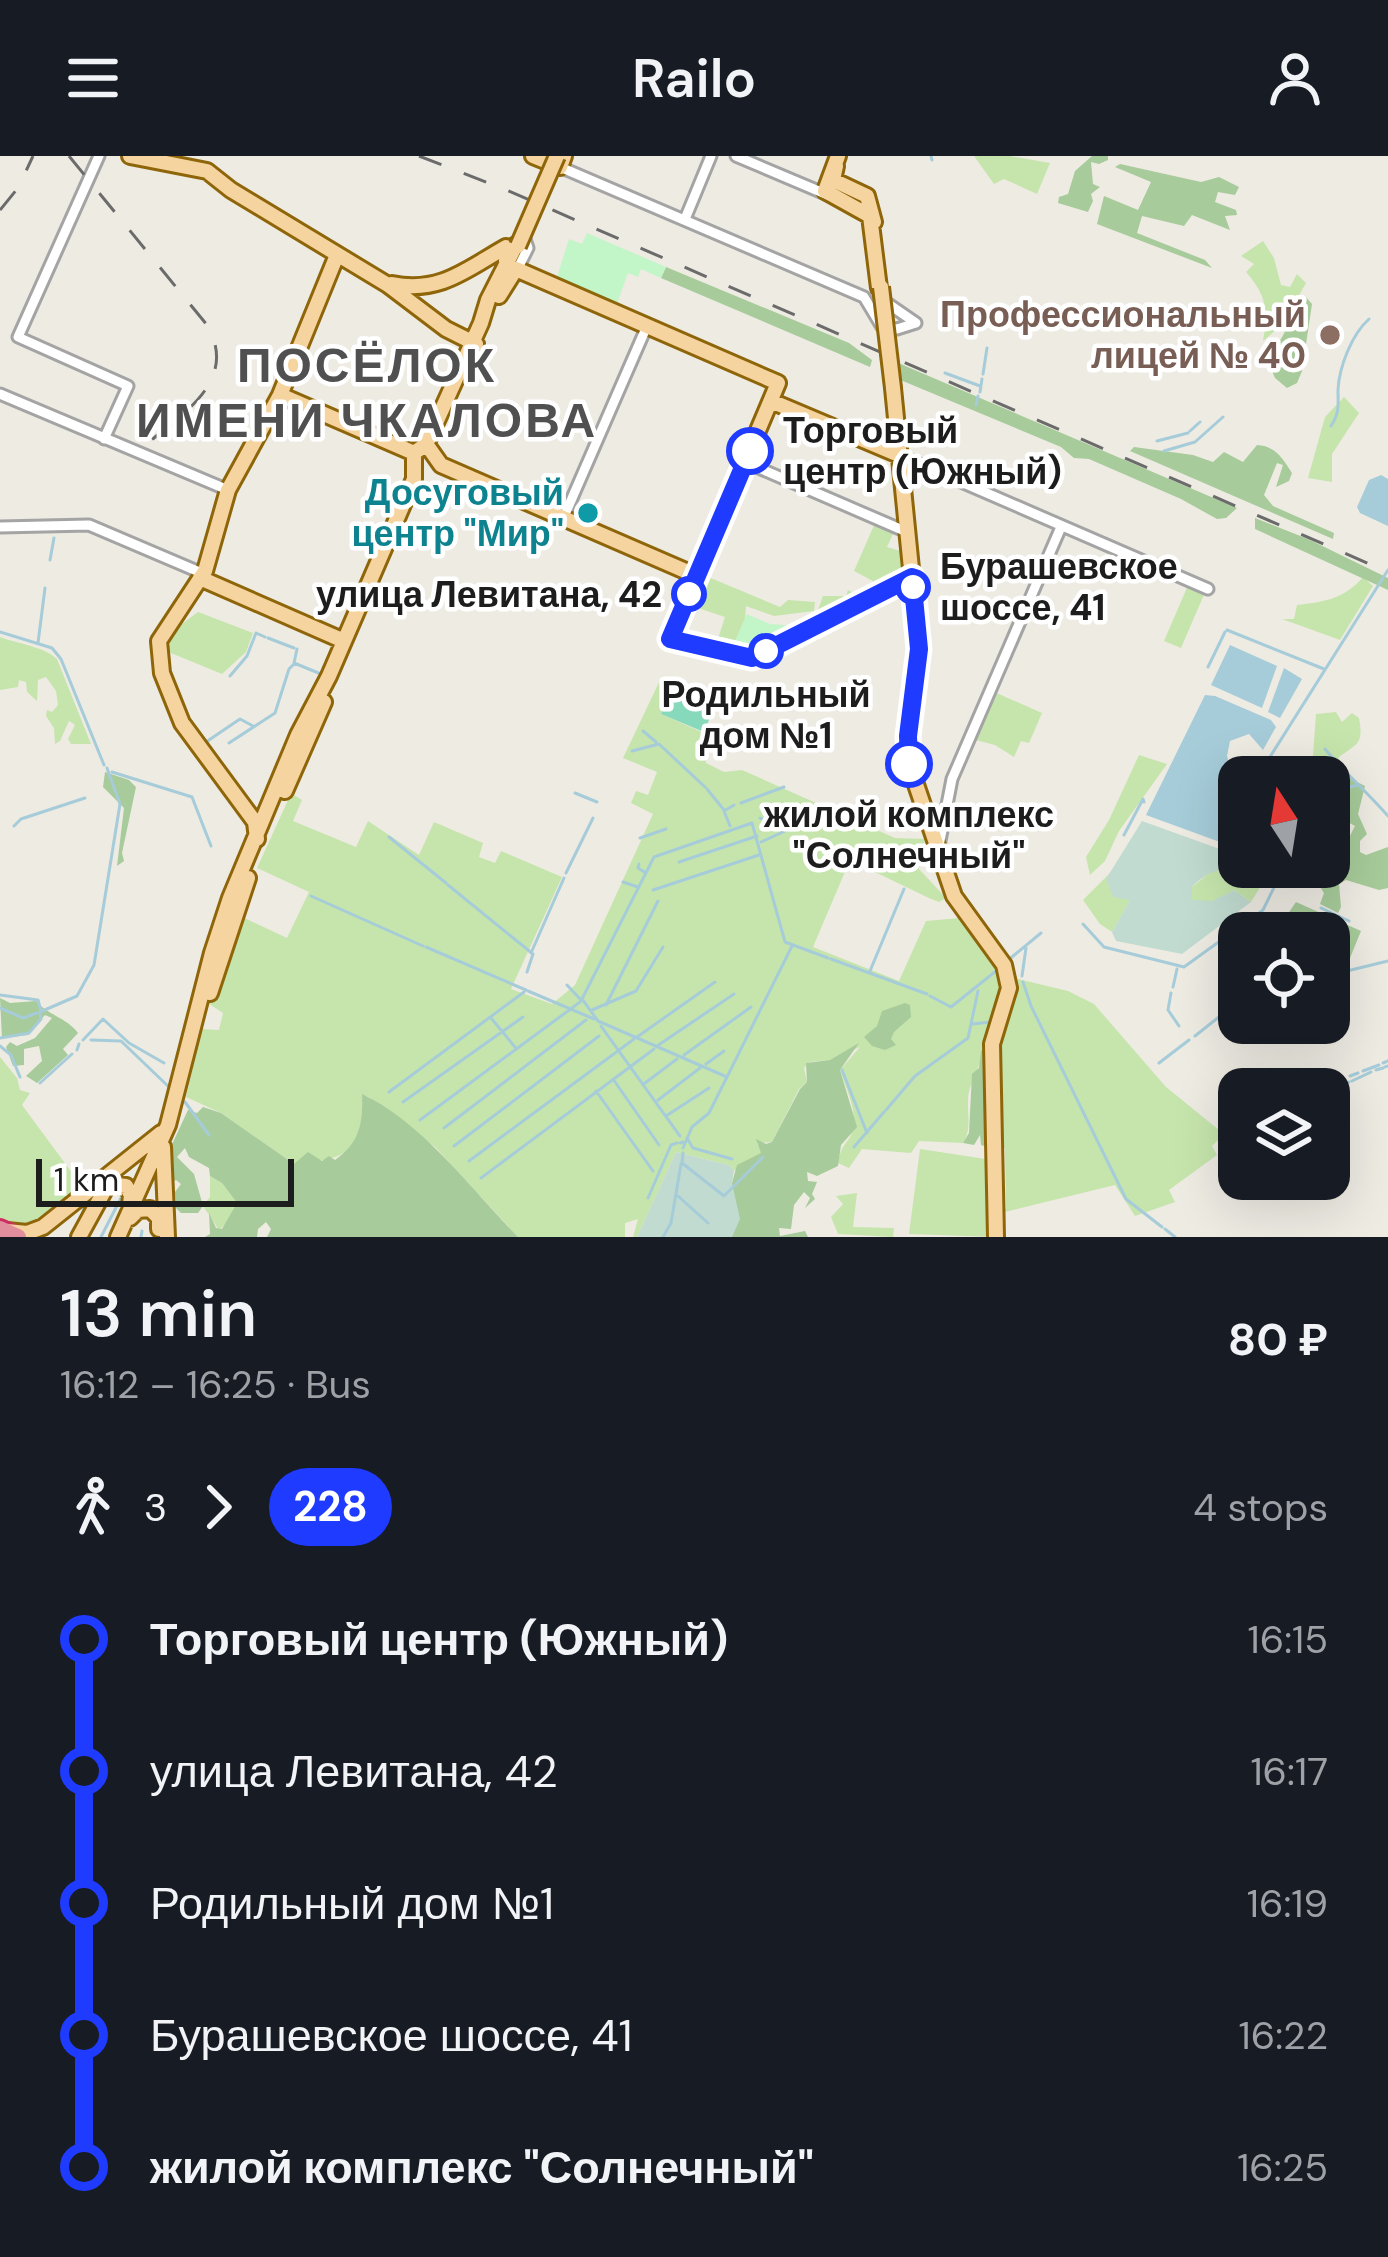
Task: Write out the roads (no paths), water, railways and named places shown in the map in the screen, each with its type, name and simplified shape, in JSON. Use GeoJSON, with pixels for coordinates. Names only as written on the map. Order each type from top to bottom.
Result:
{"type":"FeatureCollection","features":[{"type":"Feature","properties":{"kind":"highway"},"geometry":{"type":"LineString","coordinates":[[2,1233],[18,1237]]}},
{"type":"Feature","properties":{"kind":"main road"},"geometry":{"type":"LineString","coordinates":[[130,156],[202,169],[474,343]]}},
{"type":"Feature","properties":{"kind":"main road"},"geometry":{"type":"LineString","coordinates":[[839,156],[826,186],[865,208],[892,389],[919,666],[908,758],[956,900],[1004,964],[1009,978],[992,1044],[996,1237]]}},
{"type":"Feature","properties":{"kind":"main road"},"geometry":{"type":"LineString","coordinates":[[129,1217],[173,1107],[255,845],[282,778],[333,677],[554,158]]}},
{"type":"Feature","properties":{"kind":"main road"},"geometry":{"type":"LineString","coordinates":[[376,278],[405,286],[437,285],[514,246]]}},
{"type":"Feature","properties":{"kind":"main road"},"geometry":{"type":"LineString","coordinates":[[255,845],[258,832],[252,817],[185,728],[161,671],[162,633],[202,576],[228,490],[280,395],[337,255]]}},
{"type":"Feature","properties":{"kind":"main road"},"geometry":{"type":"LineString","coordinates":[[498,292],[517,270],[778,384],[670,639],[752,658],[912,577]]}},
{"type":"Feature","properties":{"kind":"main road"},"geometry":{"type":"LineString","coordinates":[[280,395],[693,577]]}},
{"type":"Feature","properties":{"kind":"main road"},"geometry":{"type":"LineString","coordinates":[[771,401],[899,455]]}},
{"type":"Feature","properties":{"kind":"main road"},"geometry":{"type":"LineString","coordinates":[[162,1237],[161,1154],[229,918],[295,752],[426,459]]}},
{"type":"Feature","properties":{"kind":"main road"},"geometry":{"type":"LineString","coordinates":[[202,576],[345,638]]}},
{"type":"Feature","properties":{"kind":"main road"},"geometry":{"type":"LineString","coordinates":[[252,817],[262,820],[270,809]]}},
{"type":"Feature","properties":{"kind":"main road"},"geometry":{"type":"LineString","coordinates":[[2,1233],[43,1227],[155,1139],[173,1107]]}},
{"type":"Feature","properties":{"kind":"main road"},"geometry":{"type":"LineString","coordinates":[[120,1237],[171,1127]]}},
{"type":"Feature","properties":{"kind":"main road"},"geometry":{"type":"LineString","coordinates":[[79,1237],[107,1184],[118,1182],[129,1189],[129,1217]]}},
{"type":"Feature","properties":{"kind":"main road"},"geometry":{"type":"LineString","coordinates":[[129,1217],[141,1209],[154,1211],[162,1237]]}},
{"type":"Feature","properties":{"kind":"street"},"geometry":{"type":"LineString","coordinates":[[99,156],[18,337],[128,386],[104,439]]}},
{"type":"Feature","properties":{"kind":"street"},"geometry":{"type":"LineString","coordinates":[[685,220],[711,156]]}},
{"type":"Feature","properties":{"kind":"street"},"geometry":{"type":"LineString","coordinates":[[736,156],[826,186]]}},
{"type":"Feature","properties":{"kind":"street"},"geometry":{"type":"LineString","coordinates":[[554,158],[685,220],[876,287],[889,308],[911,323],[886,328],[874,315],[876,287]]}},
{"type":"Feature","properties":{"kind":"street"},"geometry":{"type":"LineString","coordinates":[[514,246],[517,234],[525,235],[528,248],[517,270]]}},
{"type":"Feature","properties":{"kind":"street"},"geometry":{"type":"LineString","coordinates":[[563,519],[647,326]]}},
{"type":"Feature","properties":{"kind":"street"},"geometry":{"type":"LineString","coordinates":[[0,394],[228,490]]}},
{"type":"Feature","properties":{"kind":"street"},"geometry":{"type":"LineString","coordinates":[[899,455],[1208,589]]}},
{"type":"Feature","properties":{"kind":"street"},"geometry":{"type":"LineString","coordinates":[[746,462],[907,532]]}},
{"type":"Feature","properties":{"kind":"street"},"geometry":{"type":"LineString","coordinates":[[0,526],[90,525],[202,576]]}},
{"type":"Feature","properties":{"kind":"street"},"geometry":{"type":"LineString","coordinates":[[938,852],[952,779],[1061,526]]}},
{"type":"Feature","properties":{"kind":"water"},"geometry":{"type":"Polygon","coordinates":[[[1381,475],[1388,479],[1388,526],[1357,507],[1369,480],[1381,475]]]}},
{"type":"Feature","properties":{"kind":"water"},"geometry":{"type":"Polygon","coordinates":[[[1230,645],[1277,666],[1262,708],[1211,685],[1230,645]]]}},
{"type":"Feature","properties":{"kind":"water"},"geometry":{"type":"Polygon","coordinates":[[[1284,668],[1302,679],[1280,718],[1268,712],[1284,668]]]}},
{"type":"Feature","properties":{"kind":"water"},"geometry":{"type":"Polygon","coordinates":[[[1205,695],[1271,720],[1276,727],[1263,750],[1249,734],[1230,741],[1227,756],[1218,756],[1218,841],[1146,815],[1205,695]]]}},
{"type":"Feature","properties":{"kind":"waterway"},"geometry":{"type":"LineString","coordinates":[[931,156],[932,160]]}},
{"type":"Feature","properties":{"kind":"waterway"},"geometry":{"type":"LineString","coordinates":[[1331,426],[1344,361],[1369,319]]}},
{"type":"Feature","properties":{"kind":"waterway"},"geometry":{"type":"LineString","coordinates":[[983,374],[987,348]]}},
{"type":"Feature","properties":{"kind":"waterway"},"geometry":{"type":"LineString","coordinates":[[945,373],[980,386]]}},
{"type":"Feature","properties":{"kind":"waterway"},"geometry":{"type":"LineString","coordinates":[[980,392],[982,379]]}},
{"type":"Feature","properties":{"kind":"waterway"},"geometry":{"type":"LineString","coordinates":[[976,405],[978,396]]}},
{"type":"Feature","properties":{"kind":"waterway"},"geometry":{"type":"LineString","coordinates":[[1164,451],[1195,442],[1223,417]]}},
{"type":"Feature","properties":{"kind":"waterway"},"geometry":{"type":"LineString","coordinates":[[1190,431],[1200,422]]}},
{"type":"Feature","properties":{"kind":"waterway"},"geometry":{"type":"LineString","coordinates":[[1157,441],[1188,433]]}},
{"type":"Feature","properties":{"kind":"waterway"},"geometry":{"type":"LineString","coordinates":[[50,560],[54,538]]}},
{"type":"Feature","properties":{"kind":"waterway"},"geometry":{"type":"LineString","coordinates":[[1271,756],[1388,570]]}},
{"type":"Feature","properties":{"kind":"waterway"},"geometry":{"type":"LineString","coordinates":[[38,643],[45,588]]}},
{"type":"Feature","properties":{"kind":"waterway"},"geometry":{"type":"LineString","coordinates":[[1227,630],[1324,669]]}},
{"type":"Feature","properties":{"kind":"waterway"},"geometry":{"type":"LineString","coordinates":[[0,632],[52,648],[61,659],[104,765]]}},
{"type":"Feature","properties":{"kind":"waterway"},"geometry":{"type":"LineString","coordinates":[[1208,667],[1225,632]]}},
{"type":"Feature","properties":{"kind":"waterway"},"geometry":{"type":"LineString","coordinates":[[230,676],[247,656],[256,633],[265,637]]}},
{"type":"Feature","properties":{"kind":"waterway"},"geometry":{"type":"LineString","coordinates":[[268,638],[294,648]]}},
{"type":"Feature","properties":{"kind":"waterway"},"geometry":{"type":"LineString","coordinates":[[297,649],[294,663],[321,674]]}},
{"type":"Feature","properties":{"kind":"waterway"},"geometry":{"type":"LineString","coordinates":[[229,743],[275,713],[295,663]]}},
{"type":"Feature","properties":{"kind":"waterway"},"geometry":{"type":"LineString","coordinates":[[206,742],[240,719],[253,726]]}},
{"type":"Feature","properties":{"kind":"waterway"},"geometry":{"type":"LineString","coordinates":[[191,721],[200,737]]}},
{"type":"Feature","properties":{"kind":"waterway"},"geometry":{"type":"LineString","coordinates":[[643,731],[656,742]]}},
{"type":"Feature","properties":{"kind":"waterway"},"geometry":{"type":"LineString","coordinates":[[632,751],[659,744],[705,787]]}},
{"type":"Feature","properties":{"kind":"waterway"},"geometry":{"type":"LineString","coordinates":[[1325,749],[1388,816]]}},
{"type":"Feature","properties":{"kind":"waterway"},"geometry":{"type":"LineString","coordinates":[[0,1038],[29,1033],[41,1019],[40,1012],[77,996],[94,965],[120,804],[107,768]]}},
{"type":"Feature","properties":{"kind":"waterway"},"geometry":{"type":"LineString","coordinates":[[112,772],[192,797],[211,846]]}},
{"type":"Feature","properties":{"kind":"waterway"},"geometry":{"type":"LineString","coordinates":[[1350,787],[1359,785]]}},
{"type":"Feature","properties":{"kind":"waterway"},"geometry":{"type":"LineString","coordinates":[[741,803],[784,787]]}},
{"type":"Feature","properties":{"kind":"waterway"},"geometry":{"type":"LineString","coordinates":[[707,789],[724,810]]}},
{"type":"Feature","properties":{"kind":"waterway"},"geometry":{"type":"LineString","coordinates":[[575,793],[597,802]]}},
{"type":"Feature","properties":{"kind":"waterway"},"geometry":{"type":"LineString","coordinates":[[14,826],[21,819],[85,798]]}},
{"type":"Feature","properties":{"kind":"waterway"},"geometry":{"type":"LineString","coordinates":[[1124,835],[1144,802]]}},
{"type":"Feature","properties":{"kind":"waterway"},"geometry":{"type":"LineString","coordinates":[[730,826],[724,811],[734,805]]}},
{"type":"Feature","properties":{"kind":"waterway"},"geometry":{"type":"LineString","coordinates":[[566,873],[593,818]]}},
{"type":"Feature","properties":{"kind":"waterway"},"geometry":{"type":"LineString","coordinates":[[760,818],[787,830]]}},
{"type":"Feature","properties":{"kind":"waterway"},"geometry":{"type":"LineString","coordinates":[[791,828],[807,821]]}},
{"type":"Feature","properties":{"kind":"waterway"},"geometry":{"type":"LineString","coordinates":[[683,1148],[692,1127],[709,1113],[727,1077],[598,1021],[582,999],[654,857],[752,823],[785,942],[828,958]]}},
{"type":"Feature","properties":{"kind":"waterway"},"geometry":{"type":"LineString","coordinates":[[640,838],[666,829]]}},
{"type":"Feature","properties":{"kind":"waterway"},"geometry":{"type":"LineString","coordinates":[[761,842],[785,831]]}},
{"type":"Feature","properties":{"kind":"waterway"},"geometry":{"type":"LineString","coordinates":[[679,862],[757,836]]}},
{"type":"Feature","properties":{"kind":"waterway"},"geometry":{"type":"LineString","coordinates":[[389,837],[446,883]]}},
{"type":"Feature","properties":{"kind":"waterway"},"geometry":{"type":"LineString","coordinates":[[653,890],[759,855]]}},
{"type":"Feature","properties":{"kind":"waterway"},"geometry":{"type":"LineString","coordinates":[[639,864],[646,873]]}},
{"type":"Feature","properties":{"kind":"waterway"},"geometry":{"type":"LineString","coordinates":[[531,953],[564,878]]}},
{"type":"Feature","properties":{"kind":"waterway"},"geometry":{"type":"LineString","coordinates":[[623,882],[638,887]]}},
{"type":"Feature","properties":{"kind":"waterway"},"geometry":{"type":"LineString","coordinates":[[448,885],[533,954],[527,972]]}},
{"type":"Feature","properties":{"kind":"waterway"},"geometry":{"type":"LineString","coordinates":[[1083,924],[1104,947],[1184,967],[1263,910],[1274,888]]}},
{"type":"Feature","properties":{"kind":"waterway"},"geometry":{"type":"LineString","coordinates":[[870,971],[904,889]]}},
{"type":"Feature","properties":{"kind":"waterway"},"geometry":{"type":"LineString","coordinates":[[311,896],[423,946]]}},
{"type":"Feature","properties":{"kind":"waterway"},"geometry":{"type":"LineString","coordinates":[[606,1005],[658,901]]}},
{"type":"Feature","properties":{"kind":"waterway"},"geometry":{"type":"LineString","coordinates":[[1321,908],[1330,912]]}},
{"type":"Feature","properties":{"kind":"waterway"},"geometry":{"type":"LineString","coordinates":[[1007,961],[1041,933]]}},
{"type":"Feature","properties":{"kind":"waterway"},"geometry":{"type":"LineString","coordinates":[[728,1075],[792,946]]}},
{"type":"Feature","properties":{"kind":"waterway"},"geometry":{"type":"LineString","coordinates":[[426,947],[526,990]]}},
{"type":"Feature","properties":{"kind":"waterway"},"geometry":{"type":"LineString","coordinates":[[592,1010],[636,991],[663,947]]}},
{"type":"Feature","properties":{"kind":"waterway"},"geometry":{"type":"LineString","coordinates":[[1022,976],[1026,948]]}},
{"type":"Feature","properties":{"kind":"waterway"},"geometry":{"type":"LineString","coordinates":[[831,959],[927,994]]}},
{"type":"Feature","properties":{"kind":"waterway"},"geometry":{"type":"LineString","coordinates":[[1350,970],[1388,961]]}},
{"type":"Feature","properties":{"kind":"waterway"},"geometry":{"type":"LineString","coordinates":[[930,996],[951,1007],[1001,967]]}},
{"type":"Feature","properties":{"kind":"waterway"},"geometry":{"type":"LineString","coordinates":[[1173,987],[1177,969]]}},
{"type":"Feature","properties":{"kind":"waterway"},"geometry":{"type":"LineString","coordinates":[[637,1037],[715,982]]}},
{"type":"Feature","properties":{"kind":"waterway"},"geometry":{"type":"LineString","coordinates":[[1023,982],[1126,1199],[1162,1227]]}},
{"type":"Feature","properties":{"kind":"waterway"},"geometry":{"type":"LineString","coordinates":[[567,985],[581,1000]]}},
{"type":"Feature","properties":{"kind":"waterway"},"geometry":{"type":"LineString","coordinates":[[528,991],[594,1019]]}},
{"type":"Feature","properties":{"kind":"waterway"},"geometry":{"type":"LineString","coordinates":[[886,1110],[915,1076],[968,1038],[978,991]]}},
{"type":"Feature","properties":{"kind":"waterway"},"geometry":{"type":"LineString","coordinates":[[389,1092],[524,992]]}},
{"type":"Feature","properties":{"kind":"waterway"},"geometry":{"type":"LineString","coordinates":[[1171,993],[1168,1010],[1179,1026]]}},
{"type":"Feature","properties":{"kind":"waterway"},"geometry":{"type":"LineString","coordinates":[[657,1046],[734,994]]}},
{"type":"Feature","properties":{"kind":"waterway"},"geometry":{"type":"LineString","coordinates":[[0,995],[38,1000],[41,1011]]}},
{"type":"Feature","properties":{"kind":"waterway"},"geometry":{"type":"LineString","coordinates":[[420,1120],[580,1002]]}},
{"type":"Feature","properties":{"kind":"waterway"},"geometry":{"type":"LineString","coordinates":[[684,1055],[751,1007]]}},
{"type":"Feature","properties":{"kind":"waterway"},"geometry":{"type":"LineString","coordinates":[[0,1008],[23,1018],[37,1013]]}},
{"type":"Feature","properties":{"kind":"waterway"},"geometry":{"type":"LineString","coordinates":[[403,1102],[523,1017]]}},
{"type":"Feature","properties":{"kind":"waterway"},"geometry":{"type":"LineString","coordinates":[[491,1018],[515,1047]]}},
{"type":"Feature","properties":{"kind":"waterway"},"geometry":{"type":"LineString","coordinates":[[1195,1036],[1218,1018]]}},
{"type":"Feature","properties":{"kind":"waterway"},"geometry":{"type":"LineString","coordinates":[[83,1040],[103,1019],[129,1043],[164,1063]]}},
{"type":"Feature","properties":{"kind":"waterway"},"geometry":{"type":"LineString","coordinates":[[444,1128],[586,1020]]}},
{"type":"Feature","properties":{"kind":"waterway"},"geometry":{"type":"LineString","coordinates":[[972,1024],[991,1022]]}},
{"type":"Feature","properties":{"kind":"waterway"},"geometry":{"type":"LineString","coordinates":[[601,1026],[680,1136]]}},
{"type":"Feature","properties":{"kind":"waterway"},"geometry":{"type":"LineString","coordinates":[[454,1146],[599,1036]]}},
{"type":"Feature","properties":{"kind":"waterway"},"geometry":{"type":"LineString","coordinates":[[469,1161],[634,1039]]}},
{"type":"Feature","properties":{"kind":"waterway"},"geometry":{"type":"LineString","coordinates":[[91,1040],[121,1041],[170,1088],[169,1093]]}},
{"type":"Feature","properties":{"kind":"waterway"},"geometry":{"type":"LineString","coordinates":[[1159,1063],[1189,1040]]}},
{"type":"Feature","properties":{"kind":"waterway"},"geometry":{"type":"LineString","coordinates":[[77,1050],[79,1044]]}},
{"type":"Feature","properties":{"kind":"waterway"},"geometry":{"type":"LineString","coordinates":[[0,1046],[11,1055],[20,1077]]}},
{"type":"Feature","properties":{"kind":"waterway"},"geometry":{"type":"LineString","coordinates":[[481,1178],[654,1049]]}},
{"type":"Feature","properties":{"kind":"waterway"},"geometry":{"type":"LineString","coordinates":[[706,1064],[724,1051]]}},
{"type":"Feature","properties":{"kind":"waterway"},"geometry":{"type":"LineString","coordinates":[[40,1083],[72,1054]]}},
{"type":"Feature","properties":{"kind":"waterway"},"geometry":{"type":"LineString","coordinates":[[645,1083],[677,1059]]}},
{"type":"Feature","properties":{"kind":"waterway"},"geometry":{"type":"LineString","coordinates":[[1383,1063],[1388,1061]]}},
{"type":"Feature","properties":{"kind":"waterway"},"geometry":{"type":"LineString","coordinates":[[1363,1071],[1379,1065]]}},
{"type":"Feature","properties":{"kind":"waterway"},"geometry":{"type":"LineString","coordinates":[[658,1100],[700,1068]]}},
{"type":"Feature","properties":{"kind":"waterway"},"geometry":{"type":"LineString","coordinates":[[1376,1070],[1383,1068]]}},
{"type":"Feature","properties":{"kind":"waterway"},"geometry":{"type":"LineString","coordinates":[[842,1070],[867,1133]]}},
{"type":"Feature","properties":{"kind":"waterway"},"geometry":{"type":"LineString","coordinates":[[1352,1081],[1371,1072]]}},
{"type":"Feature","properties":{"kind":"waterway"},"geometry":{"type":"LineString","coordinates":[[1350,1076],[1358,1073]]}},
{"type":"Feature","properties":{"kind":"waterway"},"geometry":{"type":"LineString","coordinates":[[613,1079],[659,1145]]}},
{"type":"Feature","properties":{"kind":"waterway"},"geometry":{"type":"LineString","coordinates":[[666,1116],[709,1088]]}},
{"type":"Feature","properties":{"kind":"waterway"},"geometry":{"type":"LineString","coordinates":[[596,1091],[653,1171]]}},
{"type":"Feature","properties":{"kind":"waterway"},"geometry":{"type":"LineString","coordinates":[[185,1102],[209,1135]]}},
{"type":"Feature","properties":{"kind":"waterway"},"geometry":{"type":"LineString","coordinates":[[854,1147],[884,1112]]}},
{"type":"Feature","properties":{"kind":"waterway"},"geometry":{"type":"LineString","coordinates":[[687,1138],[693,1148],[732,1159]]}},
{"type":"Feature","properties":{"kind":"waterway"},"geometry":{"type":"LineString","coordinates":[[648,1198],[671,1145],[677,1143]]}},
{"type":"Feature","properties":{"kind":"waterway"},"geometry":{"type":"LineString","coordinates":[[683,1153],[682,1163],[724,1196],[763,1157]]}},
{"type":"Feature","properties":{"kind":"waterway"},"geometry":{"type":"LineString","coordinates":[[663,1237],[671,1223],[681,1164]]}},
{"type":"Feature","properties":{"kind":"waterway"},"geometry":{"type":"LineString","coordinates":[[101,1237],[125,1190]]}},
{"type":"Feature","properties":{"kind":"waterway"},"geometry":{"type":"LineString","coordinates":[[678,1196],[708,1223]]}},
{"type":"Feature","properties":{"kind":"waterway"},"geometry":{"type":"LineString","coordinates":[[81,1219],[86,1200]]}},
{"type":"Feature","properties":{"kind":"waterway"},"geometry":{"type":"LineString","coordinates":[[1165,1229],[1175,1237]]}},
{"type":"Feature","properties":{"kind":"waterway"},"geometry":{"type":"LineString","coordinates":[[141,1237],[142,1231]]}},
{"type":"Feature","properties":{"kind":"railway"},"geometry":{"type":"LineString","coordinates":[[0,210],[18,188],[33,156]]}},
{"type":"Feature","properties":{"kind":"railway"},"geometry":{"type":"LineString","coordinates":[[69,156],[207,325],[215,345],[216,364],[201,395],[143,447]]}},
{"type":"Feature","properties":{"kind":"railway"},"geometry":{"type":"LineString","coordinates":[[419,156],[1388,572]]}},
{"type":"Feature","properties":{"kind":"place","name":"Профессиональный лицей № 40"},"geometry":{"type":"Point","coordinates":[1330,335]}},
{"type":"Feature","properties":{"kind":"place","name":"Торговый центр (Южный)"},"geometry":{"type":"Point","coordinates":[750,451]}},
{"type":"Feature","properties":{"kind":"place","name":"Досуговый центр \"Мир\""},"geometry":{"type":"Point","coordinates":[588,513]}},
{"type":"Feature","properties":{"kind":"place","name":"Бурашевское шоссе, 41"},"geometry":{"type":"Point","coordinates":[913,587]}},
{"type":"Feature","properties":{"kind":"place","name":"улица Левитана, 42"},"geometry":{"type":"Point","coordinates":[689,594]}},
{"type":"Feature","properties":{"kind":"place","name":"Родильный дом №1"},"geometry":{"type":"Point","coordinates":[766,651]}},
{"type":"Feature","properties":{"kind":"place","name":"жилой комплекс \"Солнечный\""},"geometry":{"type":"Point","coordinates":[909,764]}},
{"type":"Feature","properties":{"kind":"district","name":"ПОСЁЛОК ИМЕНИ ЧКАЛОВА"},"geometry":{"type":"Point","coordinates":[367,392]}}]}
